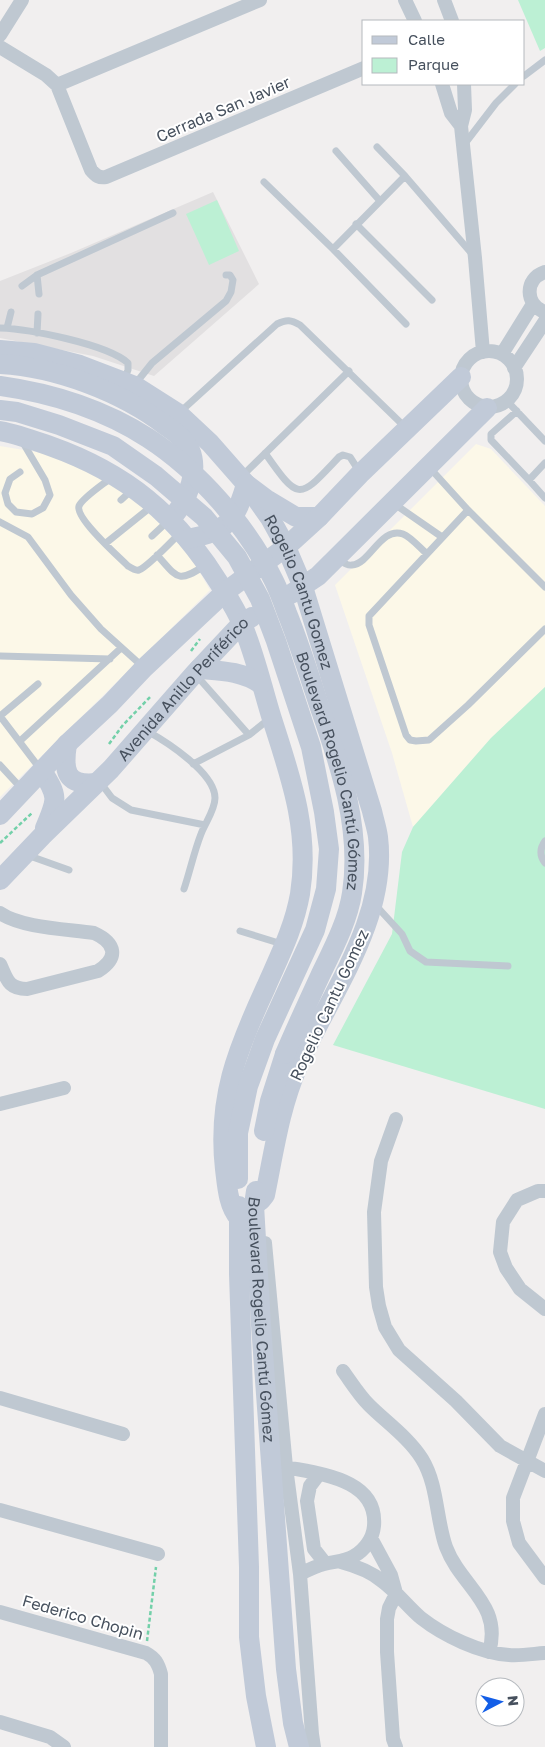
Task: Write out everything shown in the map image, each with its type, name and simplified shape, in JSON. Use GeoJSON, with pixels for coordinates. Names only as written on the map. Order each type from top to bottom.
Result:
{"type":"FeatureCollection","features":[{"type":"Feature","properties":{"kind":"street"},"geometry":{"type":"LineString","coordinates":[[0,35],[22,0]]}},
{"type":"Feature","properties":{"kind":"street"},"geometry":{"type":"LineString","coordinates":[[0,48],[46,75],[57,85],[260,0]]}},
{"type":"Feature","properties":{"kind":"street"},"geometry":{"type":"LineString","coordinates":[[405,0],[415,20]]}},
{"type":"Feature","properties":{"kind":"street"},"geometry":{"type":"LineString","coordinates":[[444,0],[452,20]]}},
{"type":"Feature","properties":{"kind":"street","name":"Cerrada San Javier"},"geometry":{"type":"LineString","coordinates":[[57,85],[91,170],[100,178],[362,69]]}},
{"type":"Feature","properties":{"kind":"street"},"geometry":{"type":"LineString","coordinates":[[442,85],[451,113],[461,126]]}},
{"type":"Feature","properties":{"kind":"street"},"geometry":{"type":"LineString","coordinates":[[464,85],[465,110],[461,126],[483,352]]}},
{"type":"Feature","properties":{"kind":"street"},"geometry":{"type":"LineString","coordinates":[[545,272],[539,274],[530,284],[530,298],[533,304],[537,309],[545,312]]}},
{"type":"Feature","properties":{"kind":"street"},"geometry":{"type":"LineString","coordinates":[[502,354],[533,304]]}},
{"type":"Feature","properties":{"kind":"street"},"geometry":{"type":"LineString","coordinates":[[514,368],[545,321]]}},
{"type":"Feature","properties":{"kind":"street","name":"Rogelio Cantu Gomez"},"geometry":{"type":"LineString","coordinates":[[0,350],[34,353],[80,365],[129,383],[179,414],[210,443],[243,480],[270,518],[286,547],[303,587],[372,811],[378,838],[378,867],[372,905],[367,922],[338,989],[298,1066],[282,1108],[265,1194],[262,1200],[254,1205]]}},
{"type":"Feature","properties":{"kind":"street"},"geometry":{"type":"LineString","coordinates":[[489,351],[502,354],[514,368],[517,382],[515,389],[507,401],[494,407],[480,406],[468,398],[461,385],[461,377],[466,364],[476,354],[483,352],[489,351]]}},
{"type":"Feature","properties":{"kind":"street"},"geometry":{"type":"LineString","coordinates":[[0,364],[52,372],[90,385],[123,399],[155,417],[178,434],[190,450],[193,469],[187,494],[182,505],[180,530]]}},
{"type":"Feature","properties":{"kind":"street"},"geometry":{"type":"LineString","coordinates":[[0,815],[67,744],[110,704],[144,668],[225,592],[286,547],[319,517],[360,474],[461,377]]}},
{"type":"Feature","properties":{"kind":"street","name":"Boulevard Rogelio Cantú Gómez"},"geometry":{"type":"LineString","coordinates":[[0,386],[59,398],[108,417],[148,438],[185,466],[219,501],[252,542],[275,582],[325,721],[343,782],[356,857],[352,895],[339,936],[285,1054],[270,1101],[260,1152],[254,1205],[286,1669],[292,1724],[299,1747]]}},
{"type":"Feature","properties":{"kind":"street","name":"Avenida Anillo Periférico"},"geometry":{"type":"LineString","coordinates":[[3,874],[111,769],[242,623],[318,576],[487,408]]}},
{"type":"Feature","properties":{"kind":"street","name":"Boulevard Rogelio Cantú Gómez"},"geometry":{"type":"LineString","coordinates":[[0,410],[17,412],[59,425],[113,446],[156,476],[204,517],[237,557],[260,599],[276,641],[310,747],[324,812],[329,849],[326,889],[315,930],[265,1039],[248,1086],[238,1134],[239,1274],[250,1637],[256,1696],[266,1747]]}},
{"type":"Feature","properties":{"kind":"street"},"geometry":{"type":"LineString","coordinates":[[9,432],[66,451],[114,475],[128,494],[155,504],[180,530],[207,564],[242,623],[290,774],[301,824],[303,856],[299,895],[290,933],[246,1032],[231,1072],[223,1112],[222,1145],[226,1178],[234,1210],[239,1218]]}},
{"type":"Feature","properties":{"kind":"street"},"geometry":{"type":"LineString","coordinates":[[180,530],[206,535],[230,522],[239,505],[243,480],[286,512],[296,517],[319,517]]}},
{"type":"Feature","properties":{"kind":"street"},"geometry":{"type":"LineString","coordinates":[[262,684],[272,666],[282,657],[296,651],[311,650],[324,654]]}},
{"type":"Feature","properties":{"kind":"street"},"geometry":{"type":"LineString","coordinates":[[197,671],[236,672],[262,684]]}},
{"type":"Feature","properties":{"kind":"street"},"geometry":{"type":"LineString","coordinates":[[67,744],[65,758],[69,776],[76,782],[85,784],[97,782]]}},
{"type":"Feature","properties":{"kind":"street"},"geometry":{"type":"LineString","coordinates":[[42,771],[54,791],[55,798],[54,807],[43,835]]}},
{"type":"Feature","properties":{"kind":"street"},"geometry":{"type":"LineString","coordinates":[[0,913],[26,924],[94,933],[104,937],[111,945],[113,953],[106,966],[98,971],[27,989],[17,989],[12,986],[0,964]]}},
{"type":"Feature","properties":{"kind":"street"},"geometry":{"type":"LineString","coordinates":[[0,1104],[64,1088]]}},
{"type":"Feature","properties":{"kind":"street"},"geometry":{"type":"LineString","coordinates":[[396,1119],[381,1161],[374,1212],[376,1287],[385,1327],[399,1350],[456,1401],[500,1446],[545,1471]]}},
{"type":"Feature","properties":{"kind":"street"},"geometry":{"type":"LineString","coordinates":[[545,1191],[538,1190],[517,1200],[502,1222],[500,1252],[506,1268],[520,1288],[545,1309]]}},
{"type":"Feature","properties":{"kind":"street"},"geometry":{"type":"LineString","coordinates":[[256,1232],[261,1235],[266,1247],[286,1467],[300,1574],[314,1747]]}},
{"type":"Feature","properties":{"kind":"street"},"geometry":{"type":"LineString","coordinates":[[343,1372],[367,1403],[407,1441],[422,1459],[431,1481],[446,1546],[454,1564],[485,1606],[491,1619],[492,1635],[489,1652]]}},
{"type":"Feature","properties":{"kind":"street"},"geometry":{"type":"LineString","coordinates":[[0,1398],[122,1434]]}},
{"type":"Feature","properties":{"kind":"street"},"geometry":{"type":"LineString","coordinates":[[545,1414],[513,1498],[513,1521],[519,1543],[545,1578]]}},
{"type":"Feature","properties":{"kind":"street"},"geometry":{"type":"LineString","coordinates":[[286,1467],[319,1474],[353,1485],[366,1496],[372,1506],[374,1517],[374,1528],[371,1538],[359,1553],[341,1562],[326,1563],[300,1574]]}},
{"type":"Feature","properties":{"kind":"street"},"geometry":{"type":"LineString","coordinates":[[319,1474],[310,1486],[307,1501],[314,1549],[326,1563]]}},
{"type":"Feature","properties":{"kind":"street"},"geometry":{"type":"LineString","coordinates":[[0,1510],[158,1554]]}},
{"type":"Feature","properties":{"kind":"street"},"geometry":{"type":"LineString","coordinates":[[371,1538],[391,1575],[396,1594],[389,1608],[387,1619],[387,1652],[393,1739],[396,1747]]}},
{"type":"Feature","properties":{"kind":"street"},"geometry":{"type":"LineString","coordinates":[[341,1562],[369,1572],[383,1581],[420,1617],[438,1630],[458,1640],[489,1652],[510,1656],[544,1654]]}},
{"type":"Feature","properties":{"kind":"street","name":"Federico Chopin"},"geometry":{"type":"LineString","coordinates":[[0,1612],[146,1653],[154,1658],[159,1665],[161,1674],[161,1747]]}},
{"type":"Feature","properties":{"kind":"street"},"geometry":{"type":"LineString","coordinates":[[0,1722],[50,1737],[64,1747]]}},
{"type":"Feature","properties":{"kind":"lane"},"geometry":{"type":"LineString","coordinates":[[525,75],[545,60]]}},
{"type":"Feature","properties":{"kind":"lane"},"geometry":{"type":"LineString","coordinates":[[463,146],[496,103],[514,85]]}},
{"type":"Feature","properties":{"kind":"lane"},"geometry":{"type":"LineString","coordinates":[[377,147],[405,176],[475,258]]}},
{"type":"Feature","properties":{"kind":"lane"},"geometry":{"type":"LineString","coordinates":[[336,151],[380,200]]}},
{"type":"Feature","properties":{"kind":"lane"},"geometry":{"type":"LineString","coordinates":[[333,249],[405,176]]}},
{"type":"Feature","properties":{"kind":"lane"},"geometry":{"type":"LineString","coordinates":[[264,182],[406,324]]}},
{"type":"Feature","properties":{"kind":"lane"},"geometry":{"type":"LineString","coordinates":[[22,286],[37,275],[173,213]]}},
{"type":"Feature","properties":{"kind":"lane"},"geometry":{"type":"LineString","coordinates":[[356,224],[432,300]]}},
{"type":"Feature","properties":{"kind":"lane"},"geometry":{"type":"LineString","coordinates":[[37,275],[39,294]]}},
{"type":"Feature","properties":{"kind":"lane"},"geometry":{"type":"LineString","coordinates":[[129,383],[226,301],[231,292],[233,280],[230,275],[226,275]]}},
{"type":"Feature","properties":{"kind":"lane"},"geometry":{"type":"LineString","coordinates":[[11,312],[3,328],[37,333],[96,347],[122,357],[128,362],[129,383]]}},
{"type":"Feature","properties":{"kind":"lane"},"geometry":{"type":"LineString","coordinates":[[37,333],[38,314]]}},
{"type":"Feature","properties":{"kind":"lane"},"geometry":{"type":"LineString","coordinates":[[179,414],[277,324],[285,320],[292,320],[300,325],[349,371],[407,428]]}},
{"type":"Feature","properties":{"kind":"lane"},"geometry":{"type":"LineString","coordinates":[[243,480],[265,454],[349,371]]}},
{"type":"Feature","properties":{"kind":"lane"},"geometry":{"type":"LineString","coordinates":[[507,401],[545,441]]}},
{"type":"Feature","properties":{"kind":"lane"},"geometry":{"type":"LineString","coordinates":[[517,411],[491,434],[491,440],[545,498]]}},
{"type":"Feature","properties":{"kind":"lane"},"geometry":{"type":"LineString","coordinates":[[9,432],[45,480],[50,495],[42,508],[32,514],[16,512],[8,504],[5,493],[10,479],[20,472]]}},
{"type":"Feature","properties":{"kind":"lane"},"geometry":{"type":"LineString","coordinates":[[265,454],[284,481],[300,491],[312,486],[343,455],[350,457],[360,474]]}},
{"type":"Feature","properties":{"kind":"lane"},"geometry":{"type":"LineString","coordinates":[[529,480],[545,463]]}},
{"type":"Feature","properties":{"kind":"lane"},"geometry":{"type":"LineString","coordinates":[[427,466],[545,587]]}},
{"type":"Feature","properties":{"kind":"lane"},"geometry":{"type":"LineString","coordinates":[[114,475],[79,505],[79,511],[106,543],[125,559],[134,570],[139,570],[146,566],[180,530]]}},
{"type":"Feature","properties":{"kind":"lane"},"geometry":{"type":"LineString","coordinates":[[392,502],[442,537]]}},
{"type":"Feature","properties":{"kind":"lane"},"geometry":{"type":"LineString","coordinates":[[106,543],[155,504]]}},
{"type":"Feature","properties":{"kind":"lane"},"geometry":{"type":"LineString","coordinates":[[468,510],[369,616],[369,625],[406,734],[410,740],[429,740],[468,706],[544,630]]}},
{"type":"Feature","properties":{"kind":"lane"},"geometry":{"type":"LineString","coordinates":[[0,522],[28,536],[72,595],[101,629],[144,668]]}},
{"type":"Feature","properties":{"kind":"lane"},"geometry":{"type":"LineString","coordinates":[[152,536],[180,530]]}},
{"type":"Feature","properties":{"kind":"lane"},"geometry":{"type":"LineString","coordinates":[[336,558],[353,566],[383,539],[398,533],[404,534],[427,554]]}},
{"type":"Feature","properties":{"kind":"lane"},"geometry":{"type":"LineString","coordinates":[[157,554],[173,573],[179,577],[185,577],[207,564]]}},
{"type":"Feature","properties":{"kind":"lane"},"geometry":{"type":"LineString","coordinates":[[20,742],[122,648]]}},
{"type":"Feature","properties":{"kind":"lane"},"geometry":{"type":"LineString","coordinates":[[0,656],[110,658]]}},
{"type":"Feature","properties":{"kind":"lane"},"geometry":{"type":"LineString","coordinates":[[197,671],[249,734]]}},
{"type":"Feature","properties":{"kind":"lane"},"geometry":{"type":"LineString","coordinates":[[38,684],[0,716],[42,771]]}},
{"type":"Feature","properties":{"kind":"lane"},"geometry":{"type":"LineString","coordinates":[[193,764],[249,734],[272,718]]}},
{"type":"Feature","properties":{"kind":"lane"},"geometry":{"type":"LineString","coordinates":[[146,731],[163,740],[193,764],[209,780],[214,788],[215,799],[184,889]]}},
{"type":"Feature","properties":{"kind":"lane"},"geometry":{"type":"LineString","coordinates":[[0,765],[23,790]]}},
{"type":"Feature","properties":{"kind":"lane"},"geometry":{"type":"LineString","coordinates":[[97,782],[112,798],[130,810],[205,824]]}},
{"type":"Feature","properties":{"kind":"lane"},"geometry":{"type":"LineString","coordinates":[[545,841],[541,852],[545,863]]}},
{"type":"Feature","properties":{"kind":"lane"},"geometry":{"type":"LineString","coordinates":[[24,854],[69,870]]}},
{"type":"Feature","properties":{"kind":"lane"},"geometry":{"type":"LineString","coordinates":[[372,905],[380,910],[402,934],[410,951],[426,962],[508,966]]}},
{"type":"Feature","properties":{"kind":"lane"},"geometry":{"type":"LineString","coordinates":[[240,931],[285,944]]}},
{"type":"Feature","properties":{"kind":"path"},"geometry":{"type":"LineString","coordinates":[[0,844],[38,808]]}},
{"type":"Feature","properties":{"kind":"path"},"geometry":{"type":"LineString","coordinates":[[146,1653],[158,1554]]}},
{"type":"Feature","properties":{"kind":"shaded area"},"geometry":{"type":"Polygon","coordinates":[[[213,192],[259,284],[154,376],[93,356],[0,338],[0,281],[71,253],[213,192]]]}},
{"type":"Feature","properties":{"kind":"shaded area"},"geometry":{"type":"Polygon","coordinates":[[[476,444],[491,449],[545,506],[545,687],[491,738],[413,827],[392,753],[335,585],[476,444]]]}},
{"type":"Feature","properties":{"kind":"shaded area"},"geometry":{"type":"Polygon","coordinates":[[[0,446],[48,454],[100,476],[143,506],[190,556],[210,590],[0,797],[0,446]]]}},
{"type":"Feature","properties":{"kind":"green space"},"geometry":{"type":"Polygon","coordinates":[[[518,0],[545,0],[545,48],[540,51],[518,0]]]}},
{"type":"Feature","properties":{"kind":"green space"},"geometry":{"type":"Polygon","coordinates":[[[217,200],[239,251],[209,265],[186,214],[217,200]]]}},
{"type":"Feature","properties":{"kind":"green space"},"geometry":{"type":"Polygon","coordinates":[[[545,687],[545,1109],[333,1045],[392,934],[402,852],[413,827],[491,738],[545,687]]]}}]}
